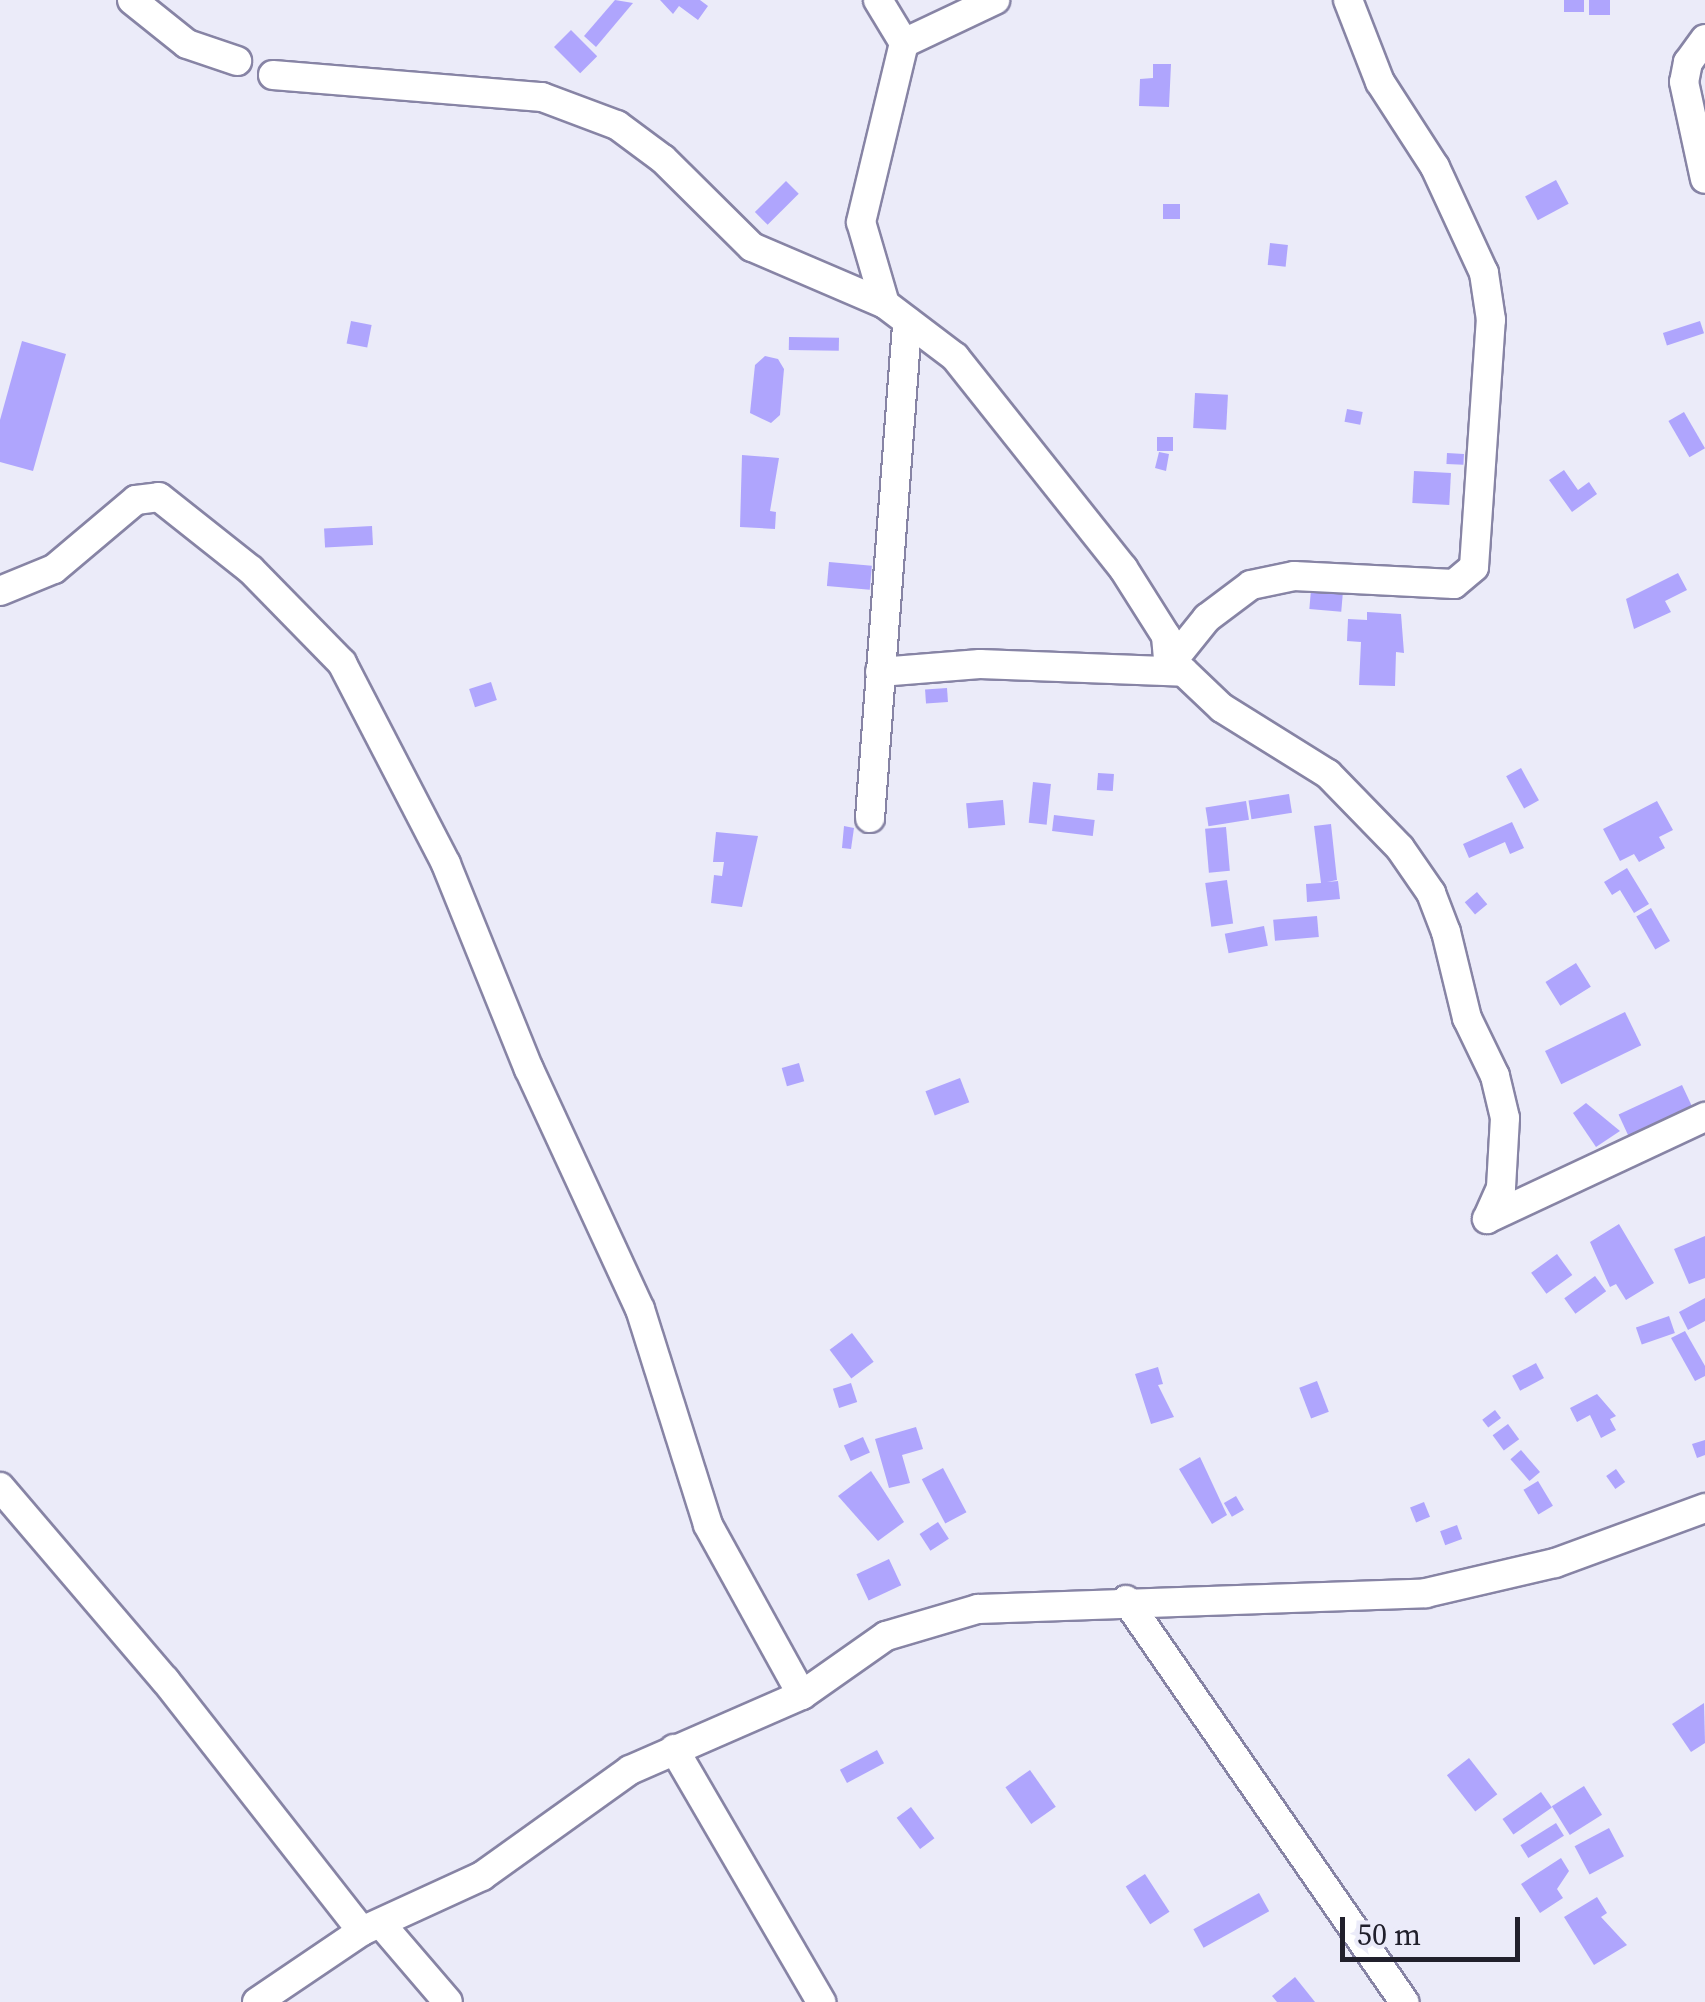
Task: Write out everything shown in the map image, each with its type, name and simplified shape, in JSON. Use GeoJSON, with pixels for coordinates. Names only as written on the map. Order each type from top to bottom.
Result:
{"type":"FeatureCollection","features":[{"type":"Feature","properties":{"kind":"street"},"geometry":{"type":"LineString","coordinates":[[132,0],[187,44],[237,61]]}},
{"type":"Feature","properties":{"kind":"street"},"geometry":{"type":"LineString","coordinates":[[870,818],[896,313],[860,222],[904,43],[878,0]]}},
{"type":"Feature","properties":{"kind":"street"},"geometry":{"type":"LineString","coordinates":[[904,43],[995,0]]}},
{"type":"Feature","properties":{"kind":"street"},"geometry":{"type":"LineString","coordinates":[[1170,666],[1207,618],[1250,585],[1294,576],[1454,584],[1474,567],[1491,320],[1484,273],[1435,166],[1387,94],[1348,0]]}},
{"type":"Feature","properties":{"kind":"street"},"geometry":{"type":"LineString","coordinates":[[1705,39],[1688,62],[1684,82],[1705,179]]}},
{"type":"Feature","properties":{"kind":"street"},"geometry":{"type":"LineString","coordinates":[[274,75],[567,104],[617,126],[663,159],[752,246],[896,313],[955,357],[1123,568],[1166,636],[1170,666]]}},
{"type":"Feature","properties":{"kind":"street"},"geometry":{"type":"LineString","coordinates":[[0,591],[54,568],[136,500],[159,497],[251,570],[342,663],[446,864],[529,1069],[640,1309],[708,1525],[802,1695]]}},
{"type":"Feature","properties":{"kind":"street"},"geometry":{"type":"LineString","coordinates":[[880,672],[980,664],[1170,666],[1184,672],[1222,708],[1328,774],[1400,848],[1430,892],[1466,1018],[1495,1076],[1506,1118],[1501,1188],[1487,1219],[1705,1118]]}},
{"type":"Feature","properties":{"kind":"street"},"geometry":{"type":"LineString","coordinates":[[0,1487],[372,1928],[448,2002]]}},
{"type":"Feature","properties":{"kind":"street"},"geometry":{"type":"LineString","coordinates":[[257,2002],[372,1928],[482,1876],[630,1770],[674,1749],[710,1740],[802,1695],[886,1636],[978,1609],[1126,1600],[1426,1593],[1555,1564],[1705,1508]]}},
{"type":"Feature","properties":{"kind":"street"},"geometry":{"type":"LineString","coordinates":[[1126,1600],[1404,2002]]}},
{"type":"Feature","properties":{"kind":"street"},"geometry":{"type":"LineString","coordinates":[[674,1749],[821,2002]]}},
{"type":"Feature","properties":{"kind":"building"},"geometry":{"type":"Polygon","coordinates":[[[615,0],[633,3],[596,47],[584,36],[615,0]]]}},
{"type":"Feature","properties":{"kind":"building"},"geometry":{"type":"Polygon","coordinates":[[[660,0],[700,0],[708,6],[698,20],[679,6],[673,14],[660,0]]]}},
{"type":"Feature","properties":{"kind":"building"},"geometry":{"type":"Polygon","coordinates":[[[1564,0],[1584,0],[1584,12],[1564,12],[1564,0]]]}},
{"type":"Feature","properties":{"kind":"building"},"geometry":{"type":"Polygon","coordinates":[[[1589,0],[1610,0],[1610,15],[1589,15],[1589,0]]]}},
{"type":"Feature","properties":{"kind":"building"},"geometry":{"type":"Polygon","coordinates":[[[571,30],[597,56],[580,73],[554,47],[571,30]]]}},
{"type":"Feature","properties":{"kind":"building"},"geometry":{"type":"Polygon","coordinates":[[[1153,64],[1171,64],[1169,107],[1139,106],[1140,79],[1153,78],[1153,64]]]}},
{"type":"Feature","properties":{"kind":"building"},"geometry":{"type":"Polygon","coordinates":[[[1556,180],[1569,204],[1538,220],[1525,196],[1556,180]]]}},
{"type":"Feature","properties":{"kind":"building"},"geometry":{"type":"Polygon","coordinates":[[[786,181],[799,194],[768,225],[755,212],[786,181]]]}},
{"type":"Feature","properties":{"kind":"building"},"geometry":{"type":"Polygon","coordinates":[[[1163,204],[1180,204],[1180,219],[1163,219],[1163,204]]]}},
{"type":"Feature","properties":{"kind":"building"},"geometry":{"type":"Polygon","coordinates":[[[1270,243],[1288,245],[1286,267],[1268,265],[1270,243]]]}},
{"type":"Feature","properties":{"kind":"building"},"geometry":{"type":"Polygon","coordinates":[[[351,321],[372,325],[367,348],[347,344],[351,321]]]}},
{"type":"Feature","properties":{"kind":"building"},"geometry":{"type":"Polygon","coordinates":[[[1700,321],[1704,333],[1667,345],[1663,333],[1700,321]]]}},
{"type":"Feature","properties":{"kind":"building"},"geometry":{"type":"Polygon","coordinates":[[[789,337],[839,338],[839,351],[789,350],[789,337]]]}},
{"type":"Feature","properties":{"kind":"building"},"geometry":{"type":"Polygon","coordinates":[[[22,341],[66,354],[33,471],[0,462],[0,420],[22,341]]]}},
{"type":"Feature","properties":{"kind":"building"},"geometry":{"type":"Polygon","coordinates":[[[765,356],[778,359],[784,369],[780,415],[771,423],[750,413],[755,365],[765,356]]]}},
{"type":"Feature","properties":{"kind":"building"},"geometry":{"type":"Polygon","coordinates":[[[1195,393],[1228,395],[1226,430],[1193,428],[1195,393]]]}},
{"type":"Feature","properties":{"kind":"building"},"geometry":{"type":"Polygon","coordinates":[[[1347,409],[1363,412],[1360,425],[1345,422],[1347,409]]]}},
{"type":"Feature","properties":{"kind":"building"},"geometry":{"type":"Polygon","coordinates":[[[1684,412],[1705,448],[1689,457],[1668,421],[1684,412]]]}},
{"type":"Feature","properties":{"kind":"building"},"geometry":{"type":"Polygon","coordinates":[[[1157,437],[1173,437],[1173,451],[1157,451],[1157,437]]]}},
{"type":"Feature","properties":{"kind":"building"},"geometry":{"type":"Polygon","coordinates":[[[1159,452],[1169,454],[1166,471],[1155,468],[1159,452]]]}},
{"type":"Feature","properties":{"kind":"building"},"geometry":{"type":"Polygon","coordinates":[[[1447,453],[1464,454],[1463,465],[1446,464],[1447,453]]]}},
{"type":"Feature","properties":{"kind":"building"},"geometry":{"type":"Polygon","coordinates":[[[742,455],[779,458],[770,511],[776,512],[775,529],[740,527],[742,455]]]}},
{"type":"Feature","properties":{"kind":"building"},"geometry":{"type":"Polygon","coordinates":[[[1564,470],[1578,490],[1589,482],[1597,494],[1572,512],[1549,480],[1564,470]]]}},
{"type":"Feature","properties":{"kind":"building"},"geometry":{"type":"Polygon","coordinates":[[[1414,471],[1451,473],[1449,505],[1412,503],[1414,471]]]}},
{"type":"Feature","properties":{"kind":"building"},"geometry":{"type":"Polygon","coordinates":[[[372,526],[373,545],[325,547],[324,529],[372,526]]]}},
{"type":"Feature","properties":{"kind":"building"},"geometry":{"type":"Polygon","coordinates":[[[829,562],[872,566],[870,590],[827,586],[829,562]]]}},
{"type":"Feature","properties":{"kind":"building"},"geometry":{"type":"Polygon","coordinates":[[[1678,573],[1687,590],[1665,601],[1671,612],[1634,629],[1626,599],[1678,573]]]}},
{"type":"Feature","properties":{"kind":"building"},"geometry":{"type":"Polygon","coordinates":[[[1311,590],[1343,593],[1341,612],[1309,609],[1311,590]]]}},
{"type":"Feature","properties":{"kind":"building"},"geometry":{"type":"Polygon","coordinates":[[[1367,612],[1401,614],[1404,653],[1396,652],[1395,686],[1359,685],[1361,642],[1347,641],[1348,619],[1367,620],[1367,612]]]}},
{"type":"Feature","properties":{"kind":"building"},"geometry":{"type":"Polygon","coordinates":[[[491,682],[497,700],[475,707],[469,689],[491,682]]]}},
{"type":"Feature","properties":{"kind":"building"},"geometry":{"type":"Polygon","coordinates":[[[947,688],[948,702],[926,704],[925,690],[947,688]]]}},
{"type":"Feature","properties":{"kind":"building"},"geometry":{"type":"Polygon","coordinates":[[[1521,768],[1539,800],[1524,809],[1506,776],[1521,768]]]}},
{"type":"Feature","properties":{"kind":"building"},"geometry":{"type":"Polygon","coordinates":[[[1098,773],[1114,774],[1113,791],[1097,790],[1098,773]]]}},
{"type":"Feature","properties":{"kind":"building"},"geometry":{"type":"Polygon","coordinates":[[[1033,782],[1051,784],[1047,825],[1029,823],[1033,782]]]}},
{"type":"Feature","properties":{"kind":"building"},"geometry":{"type":"Polygon","coordinates":[[[1289,794],[1292,813],[1251,819],[1249,800],[1289,794]]]}},
{"type":"Feature","properties":{"kind":"building"},"geometry":{"type":"Polygon","coordinates":[[[1003,800],[1005,825],[968,828],[966,803],[1003,800]]]}},
{"type":"Feature","properties":{"kind":"building"},"geometry":{"type":"Polygon","coordinates":[[[1246,801],[1249,820],[1208,826],[1206,807],[1246,801]]]}},
{"type":"Feature","properties":{"kind":"building"},"geometry":{"type":"Polygon","coordinates":[[[1657,801],[1673,830],[1659,837],[1665,848],[1639,862],[1634,854],[1620,861],[1603,829],[1657,801]]]}},
{"type":"Feature","properties":{"kind":"building"},"geometry":{"type":"Polygon","coordinates":[[[1054,815],[1095,820],[1093,836],[1052,831],[1054,815]]]}},
{"type":"Feature","properties":{"kind":"building"},"geometry":{"type":"Polygon","coordinates":[[[1512,822],[1524,848],[1510,854],[1505,842],[1469,858],[1463,844],[1512,822]]]}},
{"type":"Feature","properties":{"kind":"building"},"geometry":{"type":"Polygon","coordinates":[[[1331,824],[1337,880],[1327,882],[1338,881],[1340,899],[1307,902],[1306,884],[1321,883],[1314,826],[1331,824]]]}},
{"type":"Feature","properties":{"kind":"building"},"geometry":{"type":"Polygon","coordinates":[[[844,826],[854,828],[851,849],[842,848],[844,826]]]}},
{"type":"Feature","properties":{"kind":"building"},"geometry":{"type":"Polygon","coordinates":[[[1226,827],[1230,871],[1209,873],[1205,829],[1226,827]]]}},
{"type":"Feature","properties":{"kind":"building"},"geometry":{"type":"Polygon","coordinates":[[[716,832],[758,836],[742,907],[711,903],[714,875],[722,876],[724,862],[713,862],[716,832]]]}},
{"type":"Feature","properties":{"kind":"building"},"geometry":{"type":"Polygon","coordinates":[[[1627,868],[1649,904],[1634,913],[1620,890],[1612,895],[1604,882],[1627,868]]]}},
{"type":"Feature","properties":{"kind":"building"},"geometry":{"type":"Polygon","coordinates":[[[1227,880],[1233,924],[1211,927],[1205,883],[1227,880]]]}},
{"type":"Feature","properties":{"kind":"building"},"geometry":{"type":"Polygon","coordinates":[[[1477,892],[1487,904],[1475,915],[1465,902],[1477,892]]]}},
{"type":"Feature","properties":{"kind":"building"},"geometry":{"type":"Polygon","coordinates":[[[1651,908],[1670,941],[1655,949],[1636,916],[1651,908]]]}},
{"type":"Feature","properties":{"kind":"building"},"geometry":{"type":"Polygon","coordinates":[[[1317,916],[1319,937],[1275,941],[1273,920],[1317,916]]]}},
{"type":"Feature","properties":{"kind":"building"},"geometry":{"type":"Polygon","coordinates":[[[1264,926],[1268,946],[1229,953],[1225,934],[1264,926]]]}},
{"type":"Feature","properties":{"kind":"building"},"geometry":{"type":"Polygon","coordinates":[[[1576,963],[1591,987],[1560,1006],[1545,982],[1576,963]]]}},
{"type":"Feature","properties":{"kind":"building"},"geometry":{"type":"Polygon","coordinates":[[[1625,1012],[1641,1045],[1561,1084],[1545,1051],[1625,1012]]]}},
{"type":"Feature","properties":{"kind":"building"},"geometry":{"type":"Polygon","coordinates":[[[799,1063],[804,1081],[787,1086],[782,1068],[799,1063]]]}},
{"type":"Feature","properties":{"kind":"building"},"geometry":{"type":"Polygon","coordinates":[[[960,1078],[969,1102],[935,1116],[925,1091],[960,1078]]]}},
{"type":"Feature","properties":{"kind":"building"},"geometry":{"type":"Polygon","coordinates":[[[1682,1085],[1692,1106],[1628,1135],[1619,1115],[1682,1085]]]}},
{"type":"Feature","properties":{"kind":"building"},"geometry":{"type":"Polygon","coordinates":[[[1586,1103],[1620,1131],[1596,1147],[1573,1113],[1586,1103]]]}},
{"type":"Feature","properties":{"kind":"building"},"geometry":{"type":"Polygon","coordinates":[[[1619,1224],[1654,1283],[1626,1300],[1616,1284],[1610,1287],[1590,1242],[1619,1224]]]}},
{"type":"Feature","properties":{"kind":"building"},"geometry":{"type":"Polygon","coordinates":[[[1705,1236],[1705,1278],[1689,1284],[1674,1249],[1705,1236]]]}},
{"type":"Feature","properties":{"kind":"building"},"geometry":{"type":"Polygon","coordinates":[[[1557,1254],[1572,1275],[1546,1294],[1531,1273],[1557,1254]]]}},
{"type":"Feature","properties":{"kind":"building"},"geometry":{"type":"Polygon","coordinates":[[[1595,1276],[1606,1291],[1575,1314],[1564,1298],[1595,1276]]]}},
{"type":"Feature","properties":{"kind":"building"},"geometry":{"type":"Polygon","coordinates":[[[1705,1298],[1705,1321],[1688,1330],[1679,1312],[1705,1298]]]}},
{"type":"Feature","properties":{"kind":"building"},"geometry":{"type":"Polygon","coordinates":[[[1669,1316],[1675,1333],[1642,1344],[1636,1327],[1669,1316]]]}},
{"type":"Feature","properties":{"kind":"building"},"geometry":{"type":"Polygon","coordinates":[[[1685,1331],[1705,1366],[1705,1376],[1695,1381],[1671,1338],[1685,1331]]]}},
{"type":"Feature","properties":{"kind":"building"},"geometry":{"type":"Polygon","coordinates":[[[852,1333],[874,1362],[851,1379],[830,1350],[852,1333]]]}},
{"type":"Feature","properties":{"kind":"building"},"geometry":{"type":"Polygon","coordinates":[[[1536,1363],[1544,1378],[1520,1391],[1512,1376],[1536,1363]]]}},
{"type":"Feature","properties":{"kind":"building"},"geometry":{"type":"Polygon","coordinates":[[[1158,1367],[1163,1384],[1158,1385],[1174,1417],[1151,1424],[1135,1374],[1158,1367]]]}},
{"type":"Feature","properties":{"kind":"building"},"geometry":{"type":"Polygon","coordinates":[[[1317,1381],[1329,1412],[1311,1419],[1299,1388],[1317,1381]]]}},
{"type":"Feature","properties":{"kind":"building"},"geometry":{"type":"Polygon","coordinates":[[[851,1383],[857,1402],[839,1408],[833,1389],[851,1383]]]}},
{"type":"Feature","properties":{"kind":"building"},"geometry":{"type":"Polygon","coordinates":[[[1597,1394],[1616,1416],[1610,1419],[1616,1430],[1601,1438],[1590,1415],[1577,1422],[1570,1408],[1597,1394]]]}},
{"type":"Feature","properties":{"kind":"building"},"geometry":{"type":"Polygon","coordinates":[[[1495,1410],[1501,1418],[1488,1428],[1482,1420],[1495,1410]]]}},
{"type":"Feature","properties":{"kind":"building"},"geometry":{"type":"Polygon","coordinates":[[[1508,1424],[1519,1439],[1504,1451],[1493,1435],[1508,1424]]]}},
{"type":"Feature","properties":{"kind":"building"},"geometry":{"type":"Polygon","coordinates":[[[916,1427],[923,1449],[902,1455],[910,1483],[889,1488],[875,1439],[916,1427]]]}},
{"type":"Feature","properties":{"kind":"building"},"geometry":{"type":"Polygon","coordinates":[[[863,1437],[870,1453],[851,1461],[844,1446],[863,1437]]]}},
{"type":"Feature","properties":{"kind":"building"},"geometry":{"type":"Polygon","coordinates":[[[1705,1440],[1705,1455],[1697,1458],[1692,1444],[1705,1440]]]}},
{"type":"Feature","properties":{"kind":"building"},"geometry":{"type":"Polygon","coordinates":[[[1521,1450],[1540,1472],[1529,1481],[1510,1459],[1521,1450]]]}},
{"type":"Feature","properties":{"kind":"building"},"geometry":{"type":"Polygon","coordinates":[[[1200,1457],[1227,1515],[1212,1524],[1179,1469],[1200,1457]]]}},
{"type":"Feature","properties":{"kind":"building"},"geometry":{"type":"Polygon","coordinates":[[[943,1468],[966,1512],[945,1523],[922,1479],[943,1468]]]}},
{"type":"Feature","properties":{"kind":"building"},"geometry":{"type":"Polygon","coordinates":[[[1616,1469],[1625,1482],[1615,1489],[1606,1476],[1616,1469]]]}},
{"type":"Feature","properties":{"kind":"building"},"geometry":{"type":"Polygon","coordinates":[[[871,1471],[904,1522],[878,1541],[838,1496],[871,1471]]]}},
{"type":"Feature","properties":{"kind":"building"},"geometry":{"type":"Polygon","coordinates":[[[1538,1481],[1553,1506],[1538,1515],[1523,1490],[1538,1481]]]}},
{"type":"Feature","properties":{"kind":"building"},"geometry":{"type":"Polygon","coordinates":[[[1236,1496],[1244,1510],[1232,1517],[1224,1503],[1236,1496]]]}},
{"type":"Feature","properties":{"kind":"building"},"geometry":{"type":"Polygon","coordinates":[[[1424,1502],[1430,1517],[1416,1522],[1410,1508],[1424,1502]]]}},
{"type":"Feature","properties":{"kind":"building"},"geometry":{"type":"Polygon","coordinates":[[[938,1522],[949,1539],[930,1551],[920,1534],[938,1522]]]}},
{"type":"Feature","properties":{"kind":"building"},"geometry":{"type":"Polygon","coordinates":[[[1457,1525],[1462,1539],[1445,1545],[1440,1531],[1457,1525]]]}},
{"type":"Feature","properties":{"kind":"building"},"geometry":{"type":"Polygon","coordinates":[[[889,1559],[901,1585],[869,1600],[856,1574],[889,1559]]]}},
{"type":"Feature","properties":{"kind":"building"},"geometry":{"type":"Polygon","coordinates":[[[1704,1703],[1705,1743],[1691,1752],[1672,1724],[1704,1703]]]}},
{"type":"Feature","properties":{"kind":"building"},"geometry":{"type":"Polygon","coordinates":[[[877,1750],[884,1763],[847,1783],[840,1770],[877,1750]]]}},
{"type":"Feature","properties":{"kind":"building"},"geometry":{"type":"Polygon","coordinates":[[[1469,1758],[1497,1794],[1475,1811],[1447,1775],[1469,1758]]]}},
{"type":"Feature","properties":{"kind":"building"},"geometry":{"type":"Polygon","coordinates":[[[1030,1770],[1056,1807],[1031,1824],[1005,1787],[1030,1770]]]}},
{"type":"Feature","properties":{"kind":"building"},"geometry":{"type":"Polygon","coordinates":[[[1584,1786],[1602,1815],[1570,1835],[1552,1806],[1584,1786]]]}},
{"type":"Feature","properties":{"kind":"building"},"geometry":{"type":"Polygon","coordinates":[[[1541,1792],[1552,1808],[1513,1835],[1502,1819],[1541,1792]]]}},
{"type":"Feature","properties":{"kind":"building"},"geometry":{"type":"Polygon","coordinates":[[[911,1807],[934,1838],[920,1849],[897,1818],[911,1807]]]}},
{"type":"Feature","properties":{"kind":"building"},"geometry":{"type":"Polygon","coordinates":[[[1556,1823],[1564,1836],[1528,1858],[1520,1845],[1556,1823]]]}},
{"type":"Feature","properties":{"kind":"building"},"geometry":{"type":"Polygon","coordinates":[[[1609,1828],[1624,1856],[1590,1875],[1575,1846],[1609,1828]]]}},
{"type":"Feature","properties":{"kind":"building"},"geometry":{"type":"Polygon","coordinates":[[[1561,1858],[1569,1871],[1557,1889],[1563,1898],[1540,1913],[1521,1884],[1561,1858]]]}},
{"type":"Feature","properties":{"kind":"building"},"geometry":{"type":"Polygon","coordinates":[[[1145,1874],[1170,1912],[1150,1924],[1126,1887],[1145,1874]]]}},
{"type":"Feature","properties":{"kind":"building"},"geometry":{"type":"Polygon","coordinates":[[[1259,1893],[1269,1911],[1204,1948],[1193,1929],[1259,1893]]]}},
{"type":"Feature","properties":{"kind":"building"},"geometry":{"type":"Polygon","coordinates":[[[1597,1897],[1607,1913],[1601,1917],[1627,1945],[1594,1965],[1564,1917],[1597,1897]]]}},
{"type":"Feature","properties":{"kind":"building"},"geometry":{"type":"Polygon","coordinates":[[[1295,1977],[1315,2002],[1277,2002],[1272,1996],[1295,1977]]]}}]}
